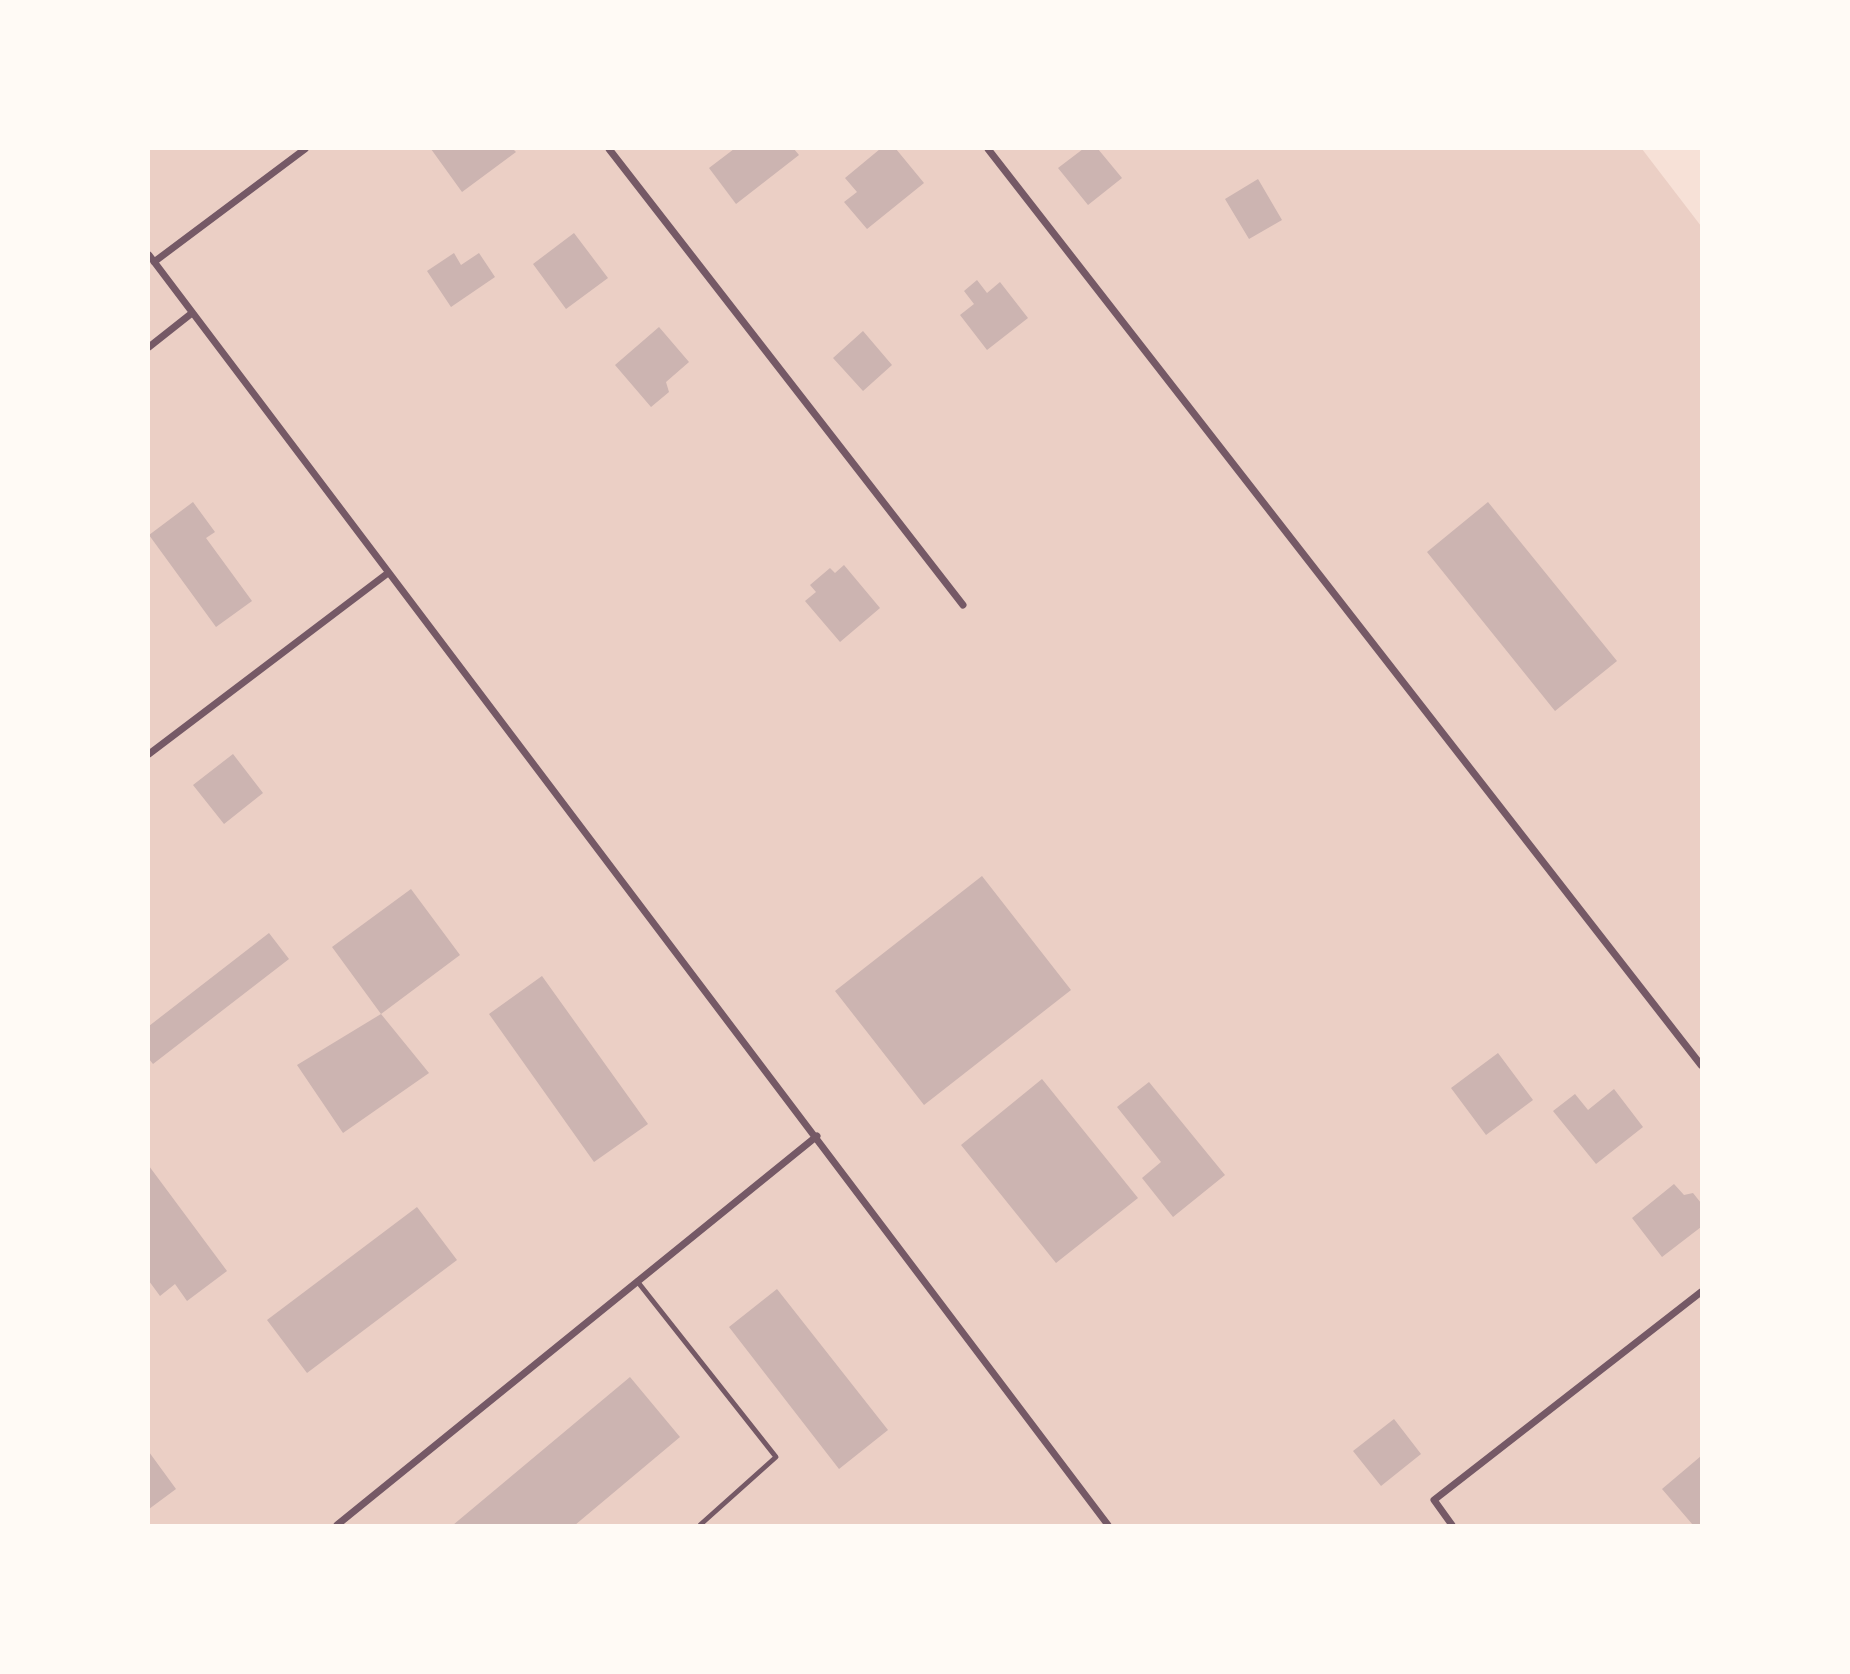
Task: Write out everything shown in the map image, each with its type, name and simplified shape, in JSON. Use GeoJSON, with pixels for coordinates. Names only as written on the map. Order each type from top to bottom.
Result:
{"type":"FeatureCollection","features":[{"type":"Feature","properties":{"kind":"street"},"geometry":{"type":"LineString","coordinates":[[154,262],[305,149]]}},
{"type":"Feature","properties":{"kind":"street"},"geometry":{"type":"LineString","coordinates":[[609,149],[963,605]]}},
{"type":"Feature","properties":{"kind":"street"},"geometry":{"type":"LineString","coordinates":[[988,149],[1701,1065]]}},
{"type":"Feature","properties":{"kind":"street"},"geometry":{"type":"LineString","coordinates":[[149,255],[817,1136],[903,1257],[1108,1525]]}},
{"type":"Feature","properties":{"kind":"street"},"geometry":{"type":"LineString","coordinates":[[149,347],[192,313]]}},
{"type":"Feature","properties":{"kind":"street"},"geometry":{"type":"LineString","coordinates":[[149,754],[388,573]]}},
{"type":"Feature","properties":{"kind":"street"},"geometry":{"type":"LineString","coordinates":[[337,1525],[817,1136]]}},
{"type":"Feature","properties":{"kind":"street"},"geometry":{"type":"LineString","coordinates":[[1452,1525],[1434,1500],[1701,1292]]}},
{"type":"Feature","properties":{"kind":"lane"},"geometry":{"type":"LineString","coordinates":[[638,1281],[776,1457],[700,1525]]}},
{"type":"Feature","properties":{"kind":"shaded area"},"geometry":{"type":"Polygon","coordinates":[[[149,149],[1642,149],[1701,226],[1701,1525],[149,1525],[149,149]]]}},
{"type":"Feature","properties":{"kind":"building"},"geometry":{"type":"Polygon","coordinates":[[[431,149],[513,149],[516,152],[462,192],[431,149]]]}},
{"type":"Feature","properties":{"kind":"building"},"geometry":{"type":"Polygon","coordinates":[[[734,149],[794,149],[799,155],[736,204],[709,168],[734,149]]]}},
{"type":"Feature","properties":{"kind":"building"},"geometry":{"type":"Polygon","coordinates":[[[880,149],[896,149],[924,183],[867,229],[844,202],[857,192],[845,178],[880,149]]]}},
{"type":"Feature","properties":{"kind":"building"},"geometry":{"type":"Polygon","coordinates":[[[1083,149],[1098,149],[1122,178],[1088,205],[1058,168],[1083,149]]]}},
{"type":"Feature","properties":{"kind":"building"},"geometry":{"type":"Polygon","coordinates":[[[1258,179],[1282,220],[1249,239],[1225,199],[1258,179]]]}},
{"type":"Feature","properties":{"kind":"building"},"geometry":{"type":"Polygon","coordinates":[[[574,233],[608,278],[566,309],[533,264],[574,233]]]}},
{"type":"Feature","properties":{"kind":"building"},"geometry":{"type":"Polygon","coordinates":[[[454,253],[461,265],[479,253],[495,277],[451,307],[427,271],[454,253]]]}},
{"type":"Feature","properties":{"kind":"building"},"geometry":{"type":"Polygon","coordinates":[[[977,280],[987,293],[1000,282],[1028,318],[987,350],[960,315],[974,304],[964,291],[977,280]]]}},
{"type":"Feature","properties":{"kind":"building"},"geometry":{"type":"Polygon","coordinates":[[[659,327],[689,362],[666,382],[669,392],[651,407],[615,365],[659,327]]]}},
{"type":"Feature","properties":{"kind":"building"},"geometry":{"type":"Polygon","coordinates":[[[863,331],[892,365],[863,391],[833,358],[863,331]]]}},
{"type":"Feature","properties":{"kind":"building"},"geometry":{"type":"Polygon","coordinates":[[[193,502],[215,532],[206,538],[252,601],[216,627],[149,535],[193,502]]]}},
{"type":"Feature","properties":{"kind":"building"},"geometry":{"type":"Polygon","coordinates":[[[1488,502],[1617,661],[1555,711],[1427,552],[1488,502]]]}},
{"type":"Feature","properties":{"kind":"building"},"geometry":{"type":"Polygon","coordinates":[[[844,565],[880,608],[840,642],[805,601],[816,592],[810,585],[830,568],[835,573],[844,565]]]}},
{"type":"Feature","properties":{"kind":"building"},"geometry":{"type":"Polygon","coordinates":[[[233,754],[263,793],[224,824],[193,785],[233,754]]]}},
{"type":"Feature","properties":{"kind":"building"},"geometry":{"type":"Polygon","coordinates":[[[982,876],[1071,990],[924,1105],[835,991],[982,876]]]}},
{"type":"Feature","properties":{"kind":"building"},"geometry":{"type":"Polygon","coordinates":[[[411,889],[460,955],[381,1014],[332,947],[411,889]]]}},
{"type":"Feature","properties":{"kind":"building"},"geometry":{"type":"Polygon","coordinates":[[[269,933],[289,959],[153,1064],[149,1059],[149,1026],[269,933]]]}},
{"type":"Feature","properties":{"kind":"building"},"geometry":{"type":"Polygon","coordinates":[[[542,976],[648,1124],[594,1162],[489,1014],[542,976]]]}},
{"type":"Feature","properties":{"kind":"building"},"geometry":{"type":"Polygon","coordinates":[[[381,1014],[429,1073],[343,1133],[297,1065],[381,1014]]]}},
{"type":"Feature","properties":{"kind":"building"},"geometry":{"type":"Polygon","coordinates":[[[1498,1053],[1533,1100],[1486,1135],[1451,1088],[1498,1053]]]}},
{"type":"Feature","properties":{"kind":"building"},"geometry":{"type":"Polygon","coordinates":[[[1042,1079],[1138,1198],[1056,1263],[961,1145],[1042,1079]]]}},
{"type":"Feature","properties":{"kind":"building"},"geometry":{"type":"Polygon","coordinates":[[[1149,1082],[1225,1175],[1173,1217],[1142,1178],[1161,1162],[1117,1107],[1149,1082]]]}},
{"type":"Feature","properties":{"kind":"building"},"geometry":{"type":"Polygon","coordinates":[[[1614,1089],[1643,1127],[1596,1164],[1553,1111],[1575,1094],[1588,1110],[1614,1089]]]}},
{"type":"Feature","properties":{"kind":"building"},"geometry":{"type":"Polygon","coordinates":[[[149,1166],[227,1271],[187,1301],[175,1284],[160,1296],[149,1281],[149,1166]]]}},
{"type":"Feature","properties":{"kind":"building"},"geometry":{"type":"Polygon","coordinates":[[[1674,1184],[1684,1195],[1693,1193],[1701,1203],[1701,1227],[1662,1257],[1632,1218],[1674,1184]]]}},
{"type":"Feature","properties":{"kind":"building"},"geometry":{"type":"Polygon","coordinates":[[[417,1207],[457,1260],[307,1373],[267,1320],[417,1207]]]}},
{"type":"Feature","properties":{"kind":"building"},"geometry":{"type":"Polygon","coordinates":[[[777,1289],[888,1430],[839,1469],[729,1327],[777,1289]]]}},
{"type":"Feature","properties":{"kind":"building"},"geometry":{"type":"Polygon","coordinates":[[[630,1377],[680,1437],[575,1525],[453,1525],[630,1377]]]}},
{"type":"Feature","properties":{"kind":"building"},"geometry":{"type":"Polygon","coordinates":[[[1394,1419],[1421,1454],[1381,1486],[1353,1451],[1394,1419]]]}},
{"type":"Feature","properties":{"kind":"building"},"geometry":{"type":"Polygon","coordinates":[[[149,1452],[176,1489],[149,1509],[149,1452]]]}},
{"type":"Feature","properties":{"kind":"building"},"geometry":{"type":"Polygon","coordinates":[[[1701,1456],[1701,1525],[1693,1525],[1662,1489],[1701,1456]]]}}]}
